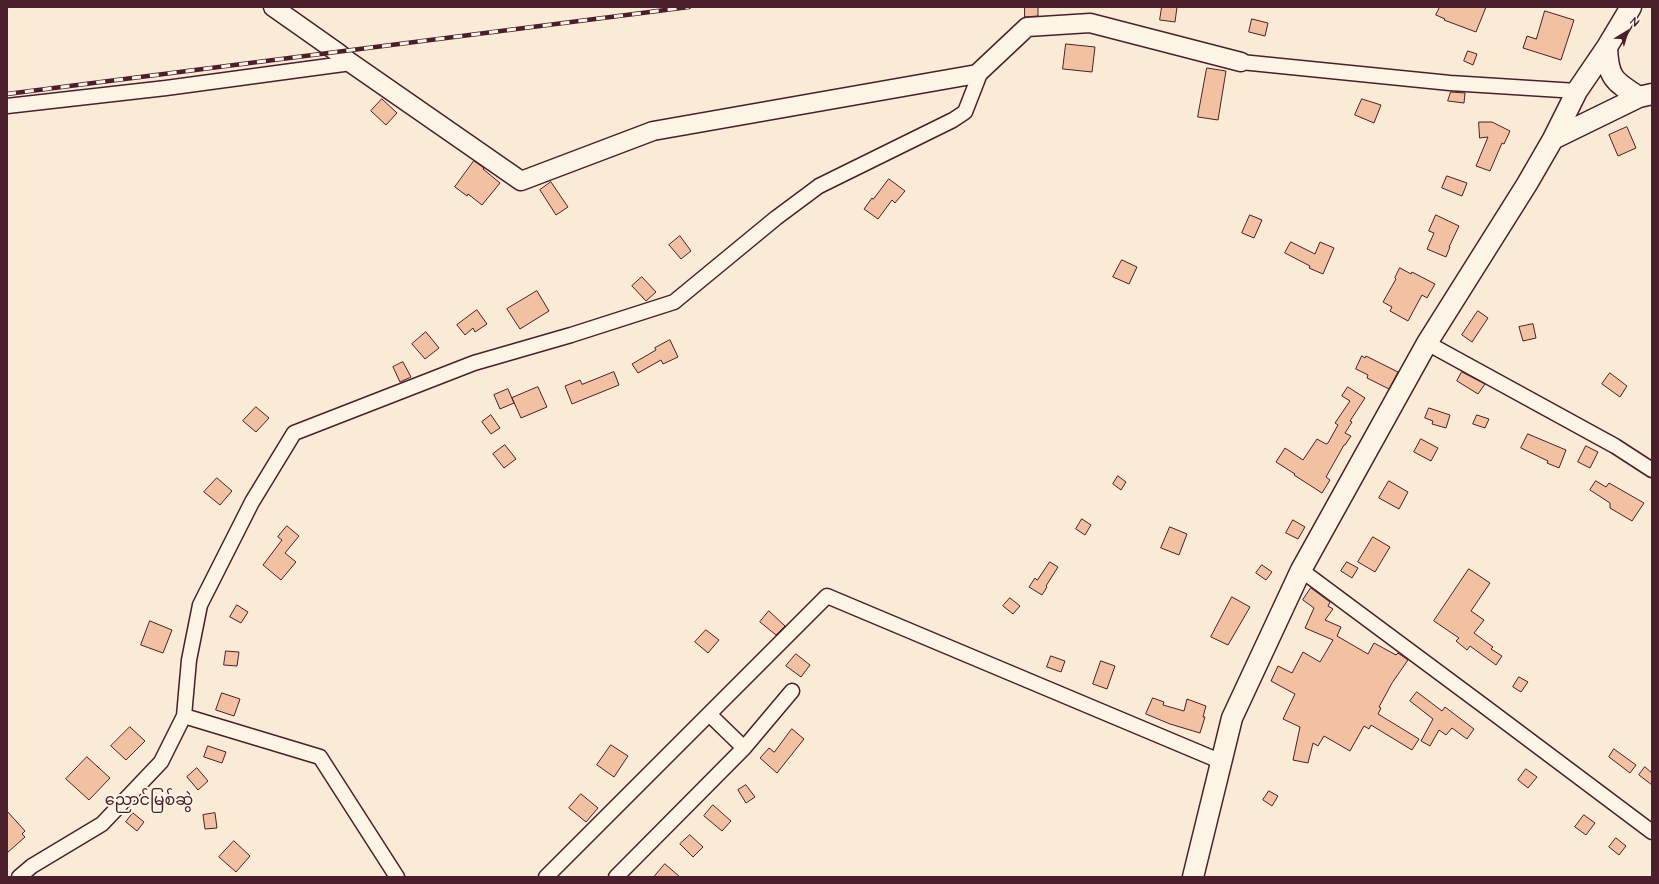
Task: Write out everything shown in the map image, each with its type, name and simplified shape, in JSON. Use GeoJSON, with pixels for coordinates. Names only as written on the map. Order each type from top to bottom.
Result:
{"type":"FeatureCollection","features":[{"type":"Feature","properties":{"kind":"main road"},"geometry":{"type":"LineString","coordinates":[[1193,877],[1232,718],[1301,570],[1427,342],[1527,184],[1553,139],[1577,91],[1607,47],[1631,7]]}},
{"type":"Feature","properties":{"kind":"main road"},"geometry":{"type":"LineString","coordinates":[[1607,47],[1608,66],[1613,77],[1621,86],[1645,95]]}},
{"type":"Feature","properties":{"kind":"main road"},"geometry":{"type":"LineString","coordinates":[[1553,139],[1645,95]]}},
{"type":"Feature","properties":{"kind":"street"},"geometry":{"type":"LineString","coordinates":[[273,7],[351,63],[521,180],[653,131],[977,74],[982,71],[1027,27],[1090,23],[1241,62],[1450,83],[1577,91]]}},
{"type":"Feature","properties":{"kind":"street"},"geometry":{"type":"LineString","coordinates":[[7,106],[166,88],[351,63]]}},
{"type":"Feature","properties":{"kind":"street"},"geometry":{"type":"LineString","coordinates":[[19,877],[32,866],[102,824],[161,762],[184,716],[190,660],[200,605],[252,502],[294,433],[474,363],[571,335],[674,302],[776,218],[819,186],[953,120],[965,112],[982,71]]}},
{"type":"Feature","properties":{"kind":"street"},"geometry":{"type":"LineString","coordinates":[[1427,342],[1615,446],[1652,470]]}},
{"type":"Feature","properties":{"kind":"street"},"geometry":{"type":"LineString","coordinates":[[1301,570],[1652,832]]}},
{"type":"Feature","properties":{"kind":"street"},"geometry":{"type":"LineString","coordinates":[[546,877],[828,596],[1222,762]]}},
{"type":"Feature","properties":{"kind":"street"},"geometry":{"type":"LineString","coordinates":[[616,877],[744,748],[792,691]]}},
{"type":"Feature","properties":{"kind":"street"},"geometry":{"type":"LineString","coordinates":[[709,714],[744,748]]}},
{"type":"Feature","properties":{"kind":"street"},"geometry":{"type":"LineString","coordinates":[[184,716],[320,757],[397,877]]}},
{"type":"Feature","properties":{"kind":"building"},"geometry":{"type":"Polygon","coordinates":[[[1025,7],[1038,7],[1038,16],[1025,17],[1025,7]]]}},
{"type":"Feature","properties":{"kind":"building"},"geometry":{"type":"Polygon","coordinates":[[[1162,7],[1177,7],[1175,22],[1160,20],[1162,7]]]}},
{"type":"Feature","properties":{"kind":"building"},"geometry":{"type":"Polygon","coordinates":[[[1440,7],[1486,7],[1476,32],[1444,20],[1445,19],[1436,15],[1440,7]]]}},
{"type":"Feature","properties":{"kind":"building"},"geometry":{"type":"Polygon","coordinates":[[[1545,11],[1574,20],[1561,60],[1523,48],[1527,36],[1536,39],[1545,11]]]}},
{"type":"Feature","properties":{"kind":"building"},"geometry":{"type":"Polygon","coordinates":[[[1252,19],[1268,23],[1265,36],[1249,32],[1252,19]]]}},
{"type":"Feature","properties":{"kind":"building"},"geometry":{"type":"Polygon","coordinates":[[[1066,44],[1095,47],[1092,72],[1063,69],[1066,44]]]}},
{"type":"Feature","properties":{"kind":"building"},"geometry":{"type":"Polygon","coordinates":[[[1468,51],[1477,54],[1473,65],[1464,61],[1468,51]]]}},
{"type":"Feature","properties":{"kind":"building"},"geometry":{"type":"Polygon","coordinates":[[[1207,68],[1226,71],[1218,120],[1198,117],[1207,68]]]}},
{"type":"Feature","properties":{"kind":"building"},"geometry":{"type":"Polygon","coordinates":[[[1451,92],[1465,93],[1464,103],[1448,101],[1451,92]]]}},
{"type":"Feature","properties":{"kind":"building"},"geometry":{"type":"Polygon","coordinates":[[[382,99],[397,113],[386,125],[371,111],[382,99]]]}},
{"type":"Feature","properties":{"kind":"building"},"geometry":{"type":"Polygon","coordinates":[[[1362,99],[1381,105],[1374,123],[1355,115],[1362,99]]]}},
{"type":"Feature","properties":{"kind":"building"},"geometry":{"type":"Polygon","coordinates":[[[1479,122],[1492,122],[1510,131],[1504,144],[1502,143],[1490,171],[1476,166],[1488,137],[1480,138],[1479,122]]]}},
{"type":"Feature","properties":{"kind":"building"},"geometry":{"type":"Polygon","coordinates":[[[1627,127],[1636,148],[1618,156],[1609,135],[1627,127]]]}},
{"type":"Feature","properties":{"kind":"building"},"geometry":{"type":"Polygon","coordinates":[[[474,161],[500,183],[482,205],[468,194],[467,196],[455,187],[474,161]]]}},
{"type":"Feature","properties":{"kind":"building"},"geometry":{"type":"Polygon","coordinates":[[[1447,176],[1467,183],[1462,196],[1442,188],[1447,176]]]}},
{"type":"Feature","properties":{"kind":"building"},"geometry":{"type":"Polygon","coordinates":[[[889,179],[905,191],[895,203],[892,200],[878,219],[864,209],[889,179]]]}},
{"type":"Feature","properties":{"kind":"building"},"geometry":{"type":"Polygon","coordinates":[[[551,182],[568,207],[556,215],[540,190],[551,182]]]}},
{"type":"Feature","properties":{"kind":"building"},"geometry":{"type":"Polygon","coordinates":[[[1250,215],[1262,220],[1254,238],[1242,233],[1250,215]]]}},
{"type":"Feature","properties":{"kind":"building"},"geometry":{"type":"Polygon","coordinates":[[[1436,215],[1459,226],[1446,257],[1427,249],[1434,233],[1429,231],[1436,215]]]}},
{"type":"Feature","properties":{"kind":"building"},"geometry":{"type":"Polygon","coordinates":[[[680,236],[691,251],[681,259],[669,245],[680,236]]]}},
{"type":"Feature","properties":{"kind":"building"},"geometry":{"type":"Polygon","coordinates":[[[1291,242],[1315,254],[1320,242],[1334,248],[1323,274],[1309,268],[1310,266],[1285,253],[1291,242]]]}},
{"type":"Feature","properties":{"kind":"building"},"geometry":{"type":"Polygon","coordinates":[[[1122,260],[1137,267],[1129,284],[1113,277],[1122,260]]]}},
{"type":"Feature","properties":{"kind":"building"},"geometry":{"type":"Polygon","coordinates":[[[1400,268],[1411,274],[1412,272],[1435,284],[1427,298],[1422,295],[1408,321],[1390,311],[1392,307],[1383,302],[1396,279],[1395,278],[1400,268]]]}},
{"type":"Feature","properties":{"kind":"building"},"geometry":{"type":"Polygon","coordinates":[[[642,277],[656,292],[646,301],[632,286],[642,277]]]}},
{"type":"Feature","properties":{"kind":"building"},"geometry":{"type":"Polygon","coordinates":[[[537,291],[549,311],[520,329],[507,309],[537,291]]]}},
{"type":"Feature","properties":{"kind":"building"},"geometry":{"type":"Polygon","coordinates":[[[477,310],[487,324],[475,332],[473,328],[465,335],[457,325],[477,310]]]}},
{"type":"Feature","properties":{"kind":"building"},"geometry":{"type":"Polygon","coordinates":[[[1478,311],[1488,318],[1472,342],[1462,335],[1478,311]]]}},
{"type":"Feature","properties":{"kind":"building"},"geometry":{"type":"Polygon","coordinates":[[[1533,324],[1536,338],[1523,341],[1519,327],[1533,324]]]}},
{"type":"Feature","properties":{"kind":"building"},"geometry":{"type":"Polygon","coordinates":[[[426,332],[439,348],[425,359],[412,344],[426,332]]]}},
{"type":"Feature","properties":{"kind":"building"},"geometry":{"type":"Polygon","coordinates":[[[670,340],[678,357],[663,364],[661,360],[638,373],[632,364],[656,350],[655,348],[670,340]]]}},
{"type":"Feature","properties":{"kind":"building"},"geometry":{"type":"Polygon","coordinates":[[[1362,356],[1365,358],[1366,356],[1398,372],[1389,389],[1367,378],[1368,375],[1356,369],[1362,356]]]}},
{"type":"Feature","properties":{"kind":"building"},"geometry":{"type":"Polygon","coordinates":[[[403,362],[411,377],[400,382],[393,367],[403,362]]]}},
{"type":"Feature","properties":{"kind":"building"},"geometry":{"type":"Polygon","coordinates":[[[614,372],[619,385],[572,404],[565,386],[580,380],[582,384],[614,372]]]}},
{"type":"Feature","properties":{"kind":"building"},"geometry":{"type":"Polygon","coordinates":[[[1462,372],[1485,384],[1478,394],[1457,381],[1462,372]]]}},
{"type":"Feature","properties":{"kind":"building"},"geometry":{"type":"Polygon","coordinates":[[[1610,373],[1627,386],[1620,397],[1602,384],[1610,373]]]}},
{"type":"Feature","properties":{"kind":"building"},"geometry":{"type":"Polygon","coordinates":[[[538,387],[547,407],[521,418],[512,398],[538,387]]]}},
{"type":"Feature","properties":{"kind":"building"},"geometry":{"type":"Polygon","coordinates":[[[1348,387],[1365,398],[1350,421],[1352,422],[1345,433],[1351,436],[1344,445],[1326,477],[1330,480],[1322,493],[1276,462],[1285,448],[1303,460],[1317,439],[1326,444],[1328,443],[1338,425],[1335,423],[1350,401],[1342,396],[1348,387]]]}},
{"type":"Feature","properties":{"kind":"building"},"geometry":{"type":"Polygon","coordinates":[[[508,389],[514,403],[500,409],[494,395],[508,389]]]}},
{"type":"Feature","properties":{"kind":"building"},"geometry":{"type":"Polygon","coordinates":[[[256,407],[269,418],[256,432],[243,421],[256,407]]]}},
{"type":"Feature","properties":{"kind":"building"},"geometry":{"type":"Polygon","coordinates":[[[1429,408],[1450,415],[1446,428],[1432,424],[1433,421],[1425,418],[1429,408]]]}},
{"type":"Feature","properties":{"kind":"building"},"geometry":{"type":"Polygon","coordinates":[[[491,415],[500,428],[491,434],[482,422],[491,415]]]}},
{"type":"Feature","properties":{"kind":"building"},"geometry":{"type":"Polygon","coordinates":[[[1477,415],[1489,419],[1485,428],[1473,424],[1477,415]]]}},
{"type":"Feature","properties":{"kind":"building"},"geometry":{"type":"Polygon","coordinates":[[[1528,434],[1566,450],[1559,468],[1521,448],[1528,434]]]}},
{"type":"Feature","properties":{"kind":"building"},"geometry":{"type":"Polygon","coordinates":[[[1421,439],[1438,448],[1431,461],[1414,452],[1421,439]]]}},
{"type":"Feature","properties":{"kind":"building"},"geometry":{"type":"Polygon","coordinates":[[[505,445],[516,459],[504,468],[493,454],[505,445]]]}},
{"type":"Feature","properties":{"kind":"building"},"geometry":{"type":"Polygon","coordinates":[[[1586,446],[1598,452],[1590,468],[1578,462],[1586,446]]]}},
{"type":"Feature","properties":{"kind":"building"},"geometry":{"type":"Polygon","coordinates":[[[1118,476],[1126,482],[1121,490],[1113,484],[1118,476]]]}},
{"type":"Feature","properties":{"kind":"building"},"geometry":{"type":"Polygon","coordinates":[[[217,478],[232,491],[220,505],[204,492],[217,478]]]}},
{"type":"Feature","properties":{"kind":"building"},"geometry":{"type":"Polygon","coordinates":[[[1389,481],[1408,492],[1399,509],[1379,498],[1389,481]]]}},
{"type":"Feature","properties":{"kind":"building"},"geometry":{"type":"Polygon","coordinates":[[[1596,481],[1606,487],[1609,483],[1644,503],[1632,521],[1610,508],[1610,503],[1590,490],[1596,481]]]}},
{"type":"Feature","properties":{"kind":"building"},"geometry":{"type":"Polygon","coordinates":[[[1082,519],[1091,525],[1085,535],[1076,529],[1082,519]]]}},
{"type":"Feature","properties":{"kind":"building"},"geometry":{"type":"Polygon","coordinates":[[[1293,520],[1305,527],[1298,539],[1286,533],[1293,520]]]}},
{"type":"Feature","properties":{"kind":"building"},"geometry":{"type":"Polygon","coordinates":[[[287,526],[299,536],[285,553],[296,562],[281,580],[263,565],[282,540],[278,537],[287,526]]]}},
{"type":"Feature","properties":{"kind":"building"},"geometry":{"type":"Polygon","coordinates":[[[1170,527],[1187,534],[1179,555],[1161,548],[1170,527]]]}},
{"type":"Feature","properties":{"kind":"building"},"geometry":{"type":"Polygon","coordinates":[[[1373,537],[1390,547],[1375,572],[1358,562],[1373,537]]]}},
{"type":"Feature","properties":{"kind":"building"},"geometry":{"type":"Polygon","coordinates":[[[1050,562],[1058,567],[1042,595],[1029,587],[1035,578],[1037,580],[1050,562]]]}},
{"type":"Feature","properties":{"kind":"building"},"geometry":{"type":"Polygon","coordinates":[[[1347,562],[1358,568],[1352,578],[1341,571],[1347,562]]]}},
{"type":"Feature","properties":{"kind":"building"},"geometry":{"type":"Polygon","coordinates":[[[1262,565],[1272,572],[1266,580],[1256,573],[1262,565]]]}},
{"type":"Feature","properties":{"kind":"building"},"geometry":{"type":"Polygon","coordinates":[[[1469,569],[1490,583],[1471,611],[1484,620],[1474,633],[1493,647],[1491,649],[1502,656],[1496,665],[1470,646],[1467,650],[1456,641],[1459,638],[1434,621],[1469,569]]]}},
{"type":"Feature","properties":{"kind":"building"},"geometry":{"type":"Polygon","coordinates":[[[1311,588],[1330,602],[1328,606],[1333,609],[1325,620],[1341,627],[1337,636],[1368,654],[1374,643],[1396,655],[1398,653],[1408,660],[1392,683],[1379,707],[1381,708],[1378,714],[1419,739],[1412,750],[1371,725],[1369,729],[1364,726],[1350,751],[1324,736],[1318,746],[1313,743],[1308,763],[1293,760],[1300,727],[1283,719],[1295,694],[1271,681],[1278,666],[1292,673],[1303,652],[1320,662],[1333,640],[1305,628],[1314,608],[1303,600],[1311,588]]]}},
{"type":"Feature","properties":{"kind":"building"},"geometry":{"type":"Polygon","coordinates":[[[1232,597],[1250,607],[1228,645],[1211,637],[1232,597]]]}},
{"type":"Feature","properties":{"kind":"building"},"geometry":{"type":"Polygon","coordinates":[[[1010,598],[1020,606],[1013,614],[1003,606],[1010,598]]]}},
{"type":"Feature","properties":{"kind":"building"},"geometry":{"type":"Polygon","coordinates":[[[237,605],[248,612],[241,623],[230,617],[237,605]]]}},
{"type":"Feature","properties":{"kind":"building"},"geometry":{"type":"Polygon","coordinates":[[[769,611],[785,626],[776,635],[760,622],[769,611]]]}},
{"type":"Feature","properties":{"kind":"building"},"geometry":{"type":"Polygon","coordinates":[[[150,621],[172,630],[163,653],[141,645],[150,621]]]}},
{"type":"Feature","properties":{"kind":"building"},"geometry":{"type":"Polygon","coordinates":[[[706,630],[719,640],[708,653],[695,642],[706,630]]]}},
{"type":"Feature","properties":{"kind":"building"},"geometry":{"type":"Polygon","coordinates":[[[226,651],[239,652],[237,666],[224,665],[226,651]]]}},
{"type":"Feature","properties":{"kind":"building"},"geometry":{"type":"Polygon","coordinates":[[[796,654],[810,665],[801,677],[786,666],[796,654]]]}},
{"type":"Feature","properties":{"kind":"building"},"geometry":{"type":"Polygon","coordinates":[[[1051,656],[1065,661],[1061,672],[1047,667],[1051,656]]]}},
{"type":"Feature","properties":{"kind":"building"},"geometry":{"type":"Polygon","coordinates":[[[1101,661],[1115,666],[1107,689],[1093,684],[1101,661]]]}},
{"type":"Feature","properties":{"kind":"building"},"geometry":{"type":"Polygon","coordinates":[[[1519,677],[1528,682],[1521,692],[1513,687],[1519,677]]]}},
{"type":"Feature","properties":{"kind":"building"},"geometry":{"type":"Polygon","coordinates":[[[1417,692],[1442,711],[1445,707],[1474,729],[1467,739],[1452,728],[1446,735],[1439,730],[1430,746],[1421,741],[1433,719],[1410,701],[1417,692]]]}},
{"type":"Feature","properties":{"kind":"building"},"geometry":{"type":"Polygon","coordinates":[[[222,693],[240,699],[234,716],[216,710],[222,693]]]}},
{"type":"Feature","properties":{"kind":"building"},"geometry":{"type":"Polygon","coordinates":[[[1153,698],[1164,702],[1163,705],[1184,711],[1187,699],[1206,706],[1203,717],[1205,717],[1200,733],[1170,724],[1146,714],[1153,698]]]}},
{"type":"Feature","properties":{"kind":"building"},"geometry":{"type":"Polygon","coordinates":[[[130,727],[145,741],[126,760],[111,746],[130,727]]]}},
{"type":"Feature","properties":{"kind":"building"},"geometry":{"type":"Polygon","coordinates":[[[792,729],[804,739],[777,773],[760,758],[769,748],[774,752],[792,729]]]}},
{"type":"Feature","properties":{"kind":"building"},"geometry":{"type":"Polygon","coordinates":[[[611,745],[628,756],[614,777],[597,765],[611,745]]]}},
{"type":"Feature","properties":{"kind":"building"},"geometry":{"type":"Polygon","coordinates":[[[208,746],[226,752],[222,763],[204,757],[208,746]]]}},
{"type":"Feature","properties":{"kind":"building"},"geometry":{"type":"Polygon","coordinates":[[[1614,749],[1636,765],[1630,773],[1609,757],[1614,749]]]}},
{"type":"Feature","properties":{"kind":"building"},"geometry":{"type":"Polygon","coordinates":[[[87,757],[110,778],[89,800],[66,779],[87,757]]]}},
{"type":"Feature","properties":{"kind":"building"},"geometry":{"type":"Polygon","coordinates":[[[1645,767],[1652,773],[1652,785],[1639,775],[1645,767]]]}},
{"type":"Feature","properties":{"kind":"building"},"geometry":{"type":"Polygon","coordinates":[[[197,768],[208,781],[198,790],[187,777],[197,768]]]}},
{"type":"Feature","properties":{"kind":"building"},"geometry":{"type":"Polygon","coordinates":[[[1526,769],[1537,777],[1528,788],[1518,780],[1526,769]]]}},
{"type":"Feature","properties":{"kind":"building"},"geometry":{"type":"Polygon","coordinates":[[[746,785],[755,797],[746,803],[738,790],[746,785]]]}},
{"type":"Feature","properties":{"kind":"building"},"geometry":{"type":"Polygon","coordinates":[[[1269,791],[1278,796],[1272,806],[1263,800],[1269,791]]]}},
{"type":"Feature","properties":{"kind":"building"},"geometry":{"type":"Polygon","coordinates":[[[581,794],[598,808],[586,822],[569,808],[581,794]]]}},
{"type":"Feature","properties":{"kind":"building"},"geometry":{"type":"Polygon","coordinates":[[[713,805],[731,821],[722,831],[704,816],[713,805]]]}},
{"type":"Feature","properties":{"kind":"building"},"geometry":{"type":"Polygon","coordinates":[[[7,811],[25,831],[22,834],[25,837],[7,853],[7,811]]]}},
{"type":"Feature","properties":{"kind":"building"},"geometry":{"type":"Polygon","coordinates":[[[133,813],[144,822],[137,831],[126,822],[133,813]]]}},
{"type":"Feature","properties":{"kind":"building"},"geometry":{"type":"Polygon","coordinates":[[[215,813],[217,828],[205,829],[203,815],[215,813]]]}},
{"type":"Feature","properties":{"kind":"building"},"geometry":{"type":"Polygon","coordinates":[[[1584,815],[1595,823],[1586,835],[1575,827],[1584,815]]]}},
{"type":"Feature","properties":{"kind":"building"},"geometry":{"type":"Polygon","coordinates":[[[690,835],[703,847],[693,857],[680,844],[690,835]]]}},
{"type":"Feature","properties":{"kind":"building"},"geometry":{"type":"Polygon","coordinates":[[[1616,838],[1626,846],[1619,855],[1609,847],[1616,838]]]}},
{"type":"Feature","properties":{"kind":"building"},"geometry":{"type":"Polygon","coordinates":[[[234,841],[250,856],[236,872],[219,857],[234,841]]]}},
{"type":"Feature","properties":{"kind":"building"},"geometry":{"type":"Polygon","coordinates":[[[665,864],[680,877],[654,877],[665,864]]]}},
{"type":"Feature","properties":{"kind":"railway"},"geometry":{"type":"LineString","coordinates":[[7,94],[689,7]]}},
{"type":"Feature","properties":{"kind":"district","name":"ညောင်မြစ်ဆွဲ"},"geometry":{"type":"Point","coordinates":[149,802]}}]}
